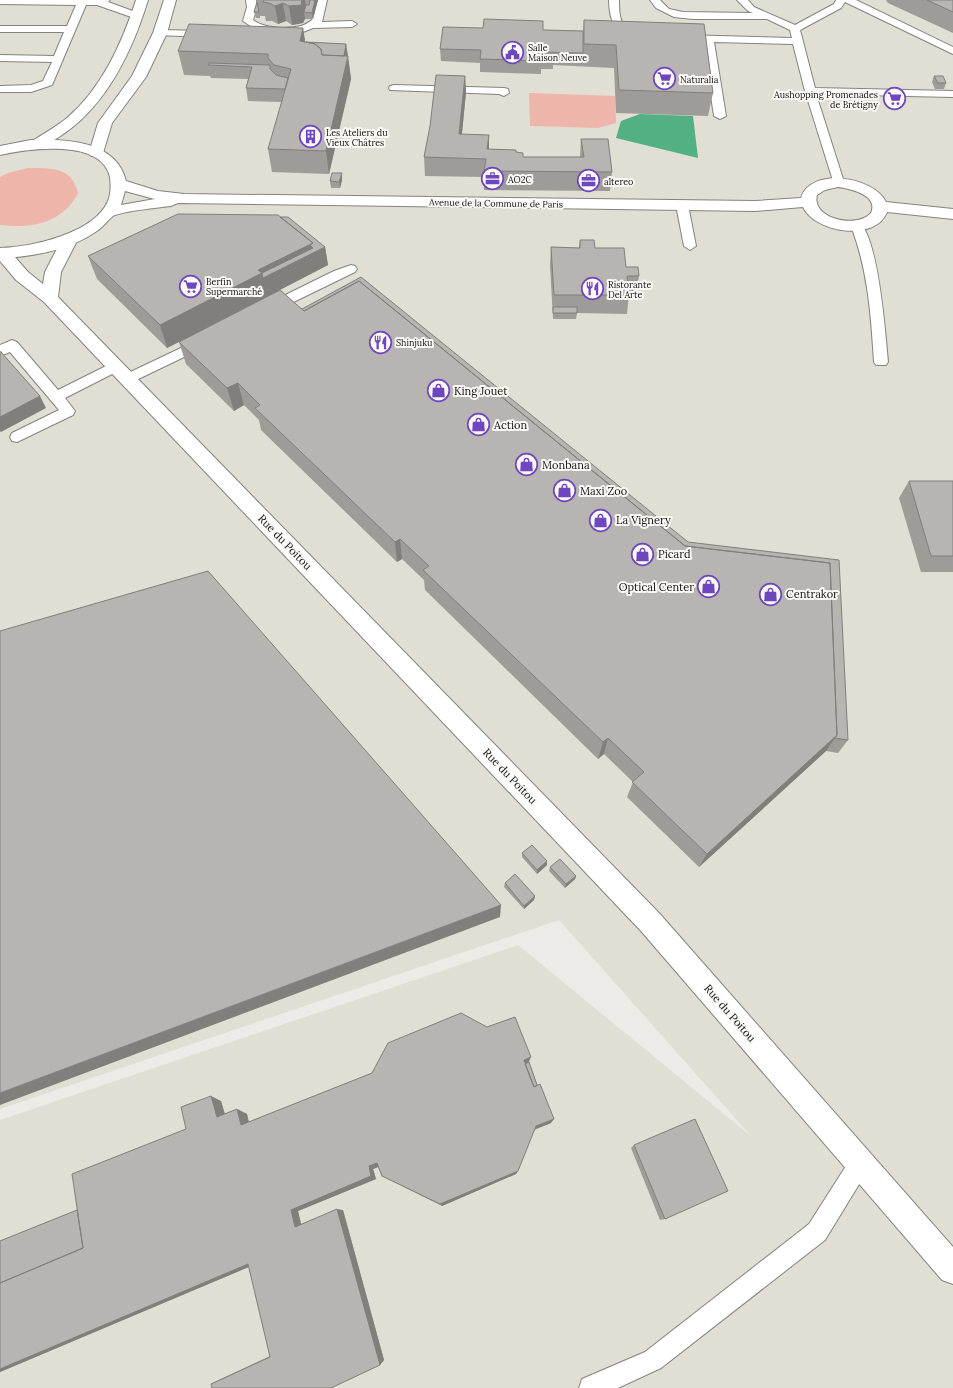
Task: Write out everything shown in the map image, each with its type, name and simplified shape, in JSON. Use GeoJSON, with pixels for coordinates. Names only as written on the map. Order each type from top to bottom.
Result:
{"type":"FeatureCollection","features":[{"type":"Feature","properties":{"kind":"street"},"geometry":{"type":"LineString","coordinates":[[39,143],[77,117],[109,76],[131,34],[142,0]]}},
{"type":"Feature","properties":{"kind":"street"},"geometry":{"type":"LineString","coordinates":[[96,153],[105,124],[139,77],[160,33],[170,0]]}},
{"type":"Feature","properties":{"kind":"street"},"geometry":{"type":"LineString","coordinates":[[0,151],[39,143],[79,147],[96,153],[108,162],[117,172],[120,184],[117,198],[109,212],[92,227],[70,239],[36,250],[1,253]]}},
{"type":"Feature","properties":{"kind":"street"},"geometry":{"type":"LineString","coordinates":[[838,182],[852,184],[866,190],[876,197],[880,206],[880,213],[875,219],[867,224],[840,226],[824,220],[812,212],[807,202],[808,194],[815,188],[825,184],[838,182]]}},
{"type":"Feature","properties":{"kind":"street","name":"Avenue de la Commune de Paris"},"geometry":{"type":"LineString","coordinates":[[120,184],[156,195],[184,199],[755,206],[807,202]]}},
{"type":"Feature","properties":{"kind":"street","name":"Avenue de la Commune de Paris"},"geometry":{"type":"LineString","coordinates":[[109,212],[184,199]]}},
{"type":"Feature","properties":{"kind":"street"},"geometry":{"type":"LineString","coordinates":[[880,206],[953,214]]}},
{"type":"Feature","properties":{"kind":"street"},"geometry":{"type":"LineString","coordinates":[[50,298],[53,272],[70,239]]}},
{"type":"Feature","properties":{"kind":"street","name":"Rue du Poitou"},"geometry":{"type":"LineString","coordinates":[[1,253],[22,276],[50,298],[650,922],[953,1269]]}},
{"type":"Feature","properties":{"kind":"lane"},"geometry":{"type":"LineString","coordinates":[[251,0],[252,7],[248,21],[252,25],[262,28],[291,29],[304,28],[317,21],[322,0]]}},
{"type":"Feature","properties":{"kind":"lane"},"geometry":{"type":"LineString","coordinates":[[614,0],[615,18],[622,31],[631,36],[646,37]]}},
{"type":"Feature","properties":{"kind":"lane"},"geometry":{"type":"LineString","coordinates":[[655,0],[660,7],[676,14],[765,16]]}},
{"type":"Feature","properties":{"kind":"lane"},"geometry":{"type":"LineString","coordinates":[[719,15],[737,9],[742,0],[751,10],[784,22],[795,29],[810,91],[838,182]]}},
{"type":"Feature","properties":{"kind":"lane"},"geometry":{"type":"LineString","coordinates":[[795,29],[838,6],[841,0]]}},
{"type":"Feature","properties":{"kind":"lane"},"geometry":{"type":"LineString","coordinates":[[848,0],[953,51]]}},
{"type":"Feature","properties":{"kind":"lane"},"geometry":{"type":"LineString","coordinates":[[0,89],[39,88],[48,84],[72,29],[82,1]]}},
{"type":"Feature","properties":{"kind":"lane"},"geometry":{"type":"LineString","coordinates":[[0,2],[102,1],[137,16]]}},
{"type":"Feature","properties":{"kind":"lane"},"geometry":{"type":"LineString","coordinates":[[311,25],[352,24]]}},
{"type":"Feature","properties":{"kind":"lane"},"geometry":{"type":"LineString","coordinates":[[0,29],[72,29]]}},
{"type":"Feature","properties":{"kind":"lane"},"geometry":{"type":"LineString","coordinates":[[160,33],[220,35]]}},
{"type":"Feature","properties":{"kind":"lane"},"geometry":{"type":"LineString","coordinates":[[669,38],[797,41]]}},
{"type":"Feature","properties":{"kind":"lane"},"geometry":{"type":"LineString","coordinates":[[708,39],[719,76],[720,116]]}},
{"type":"Feature","properties":{"kind":"lane"},"geometry":{"type":"LineString","coordinates":[[0,58],[59,59]]}},
{"type":"Feature","properties":{"kind":"lane"},"geometry":{"type":"LineString","coordinates":[[394,88],[504,91],[504,93]]}},
{"type":"Feature","properties":{"kind":"lane"},"geometry":{"type":"LineString","coordinates":[[810,91],[953,94]]}},
{"type":"Feature","properties":{"kind":"lane"},"geometry":{"type":"LineString","coordinates":[[682,205],[690,246]]}},
{"type":"Feature","properties":{"kind":"lane"},"geometry":{"type":"LineString","coordinates":[[856,226],[863,240],[874,286],[881,362]]}},
{"type":"Feature","properties":{"kind":"lane"},"geometry":{"type":"LineString","coordinates":[[259,314],[338,274],[351,269]]}},
{"type":"Feature","properties":{"kind":"lane"},"geometry":{"type":"LineString","coordinates":[[56,397],[217,336]]}},
{"type":"Feature","properties":{"kind":"lane"},"geometry":{"type":"LineString","coordinates":[[0,351],[12,345],[68,411],[17,437]]}},
{"type":"Feature","properties":{"kind":"lane"},"geometry":{"type":"LineString","coordinates":[[591,1388],[653,1360],[816,1232],[862,1163]]}},
{"type":"Feature","properties":{"kind":"shaded area"},"geometry":{"type":"Polygon","coordinates":[[[0,0],[953,0],[953,1388],[0,1388],[0,1120],[518,945],[752,1137],[559,920],[0,1109],[0,0]]]}},
{"type":"Feature","properties":{"kind":"shaded area"},"geometry":{"type":"Polygon","coordinates":[[[529,93],[615,96],[616,123],[598,128],[530,126],[529,93]]]}},
{"type":"Feature","properties":{"kind":"shaded area"},"geometry":{"type":"Polygon","coordinates":[[[640,114],[693,116],[698,158],[616,138],[621,121],[640,114]]]}},
{"type":"Feature","properties":{"kind":"shaded area"},"geometry":{"type":"Polygon","coordinates":[[[28,168],[52,169],[66,174],[75,184],[78,193],[72,203],[64,211],[45,222],[23,226],[0,225],[0,177],[8,173],[28,168]]]}},
{"type":"Feature","properties":{"kind":"building"},"geometry":{"type":"Polygon","coordinates":[[[264,0],[302,0],[301,5],[289,6],[283,3],[275,6],[263,2],[264,0]]]}},
{"type":"Feature","properties":{"kind":"building"},"geometry":{"type":"Polygon","coordinates":[[[310,0],[315,0],[312,13],[304,12],[306,5],[309,5],[310,0]]]}},
{"type":"Feature","properties":{"kind":"building"},"geometry":{"type":"Polygon","coordinates":[[[927,0],[953,0],[953,12],[927,0]]]}},
{"type":"Feature","properties":{"kind":"building"},"geometry":{"type":"Polygon","coordinates":[[[257,2],[259,12],[254,12],[257,2]]]}},
{"type":"Feature","properties":{"kind":"building"},"geometry":{"type":"Polygon","coordinates":[[[484,19],[543,21],[543,30],[583,31],[583,53],[542,52],[542,61],[480,59],[481,50],[440,49],[443,27],[483,28],[484,19]]]}},
{"type":"Feature","properties":{"kind":"building"},"geometry":{"type":"Polygon","coordinates":[[[584,20],[704,24],[713,93],[619,90],[616,45],[584,44],[584,20]]]}},
{"type":"Feature","properties":{"kind":"building"},"geometry":{"type":"Polygon","coordinates":[[[189,24],[303,28],[300,41],[315,44],[321,49],[322,55],[348,56],[326,151],[268,149],[291,69],[274,65],[268,58],[268,54],[178,51],[189,24]]]}},
{"type":"Feature","properties":{"kind":"building"},"geometry":{"type":"Polygon","coordinates":[[[306,42],[346,44],[344,56],[322,55],[321,49],[315,44],[306,42]]]}},
{"type":"Feature","properties":{"kind":"building"},"geometry":{"type":"Polygon","coordinates":[[[542,58],[554,59],[554,63],[542,62],[542,58]]]}},
{"type":"Feature","properties":{"kind":"building"},"geometry":{"type":"Polygon","coordinates":[[[209,63],[270,65],[270,69],[276,75],[288,78],[285,89],[246,88],[252,67],[208,65],[209,63]]]}},
{"type":"Feature","properties":{"kind":"building"},"geometry":{"type":"Polygon","coordinates":[[[436,75],[465,76],[459,134],[489,135],[487,149],[516,150],[516,152],[523,153],[523,157],[584,157],[581,139],[608,139],[612,172],[484,171],[486,159],[424,157],[430,126],[436,75]]]}},
{"type":"Feature","properties":{"kind":"building"},"geometry":{"type":"Polygon","coordinates":[[[934,76],[943,76],[946,83],[938,83],[934,76]]]}},
{"type":"Feature","properties":{"kind":"building"},"geometry":{"type":"Polygon","coordinates":[[[332,173],[342,173],[339,182],[330,181],[332,173]]]}},
{"type":"Feature","properties":{"kind":"building","name":"Berfin Supermarché"},"geometry":{"type":"Polygon","coordinates":[[[178,214],[278,215],[313,243],[258,270],[262,273],[160,325],[88,256],[178,214]]]}},
{"type":"Feature","properties":{"kind":"building"},"geometry":{"type":"Polygon","coordinates":[[[280,217],[288,217],[325,247],[263,278],[262,273],[313,248],[310,245],[313,243],[280,217]]]}},
{"type":"Feature","properties":{"kind":"building"},"geometry":{"type":"Polygon","coordinates":[[[580,240],[594,240],[595,248],[624,248],[626,267],[638,267],[639,276],[627,276],[629,295],[554,295],[551,247],[580,248],[580,240]]]}},
{"type":"Feature","properties":{"kind":"building"},"geometry":{"type":"Polygon","coordinates":[[[361,277],[688,542],[839,560],[848,740],[835,738],[837,735],[830,563],[685,546],[359,281],[304,311],[302,309],[361,277]]]}},
{"type":"Feature","properties":{"kind":"building"},"geometry":{"type":"Polygon","coordinates":[[[359,281],[685,546],[830,563],[837,735],[707,854],[632,782],[644,772],[608,738],[603,742],[423,570],[429,566],[400,539],[395,542],[255,408],[260,405],[238,383],[227,388],[179,342],[280,290],[304,311],[359,281]]]}},
{"type":"Feature","properties":{"kind":"building"},"geometry":{"type":"Polygon","coordinates":[[[553,307],[577,307],[577,313],[553,313],[553,307]]]}},
{"type":"Feature","properties":{"kind":"building"},"geometry":{"type":"Polygon","coordinates":[[[0,351],[40,396],[0,417],[0,351]]]}},
{"type":"Feature","properties":{"kind":"building"},"geometry":{"type":"Polygon","coordinates":[[[909,481],[953,481],[953,556],[931,556],[909,481]]]}},
{"type":"Feature","properties":{"kind":"building"},"geometry":{"type":"Polygon","coordinates":[[[208,571],[501,905],[0,1093],[0,631],[208,571]]]}},
{"type":"Feature","properties":{"kind":"building"},"geometry":{"type":"Polygon","coordinates":[[[532,845],[547,861],[537,870],[522,853],[532,845]]]}},
{"type":"Feature","properties":{"kind":"building"},"geometry":{"type":"Polygon","coordinates":[[[560,859],[576,876],[566,884],[550,867],[560,859]]]}},
{"type":"Feature","properties":{"kind":"building"},"geometry":{"type":"Polygon","coordinates":[[[515,874],[535,896],[524,906],[505,883],[515,874]]]}},
{"type":"Feature","properties":{"kind":"building"},"geometry":{"type":"Polygon","coordinates":[[[461,1013],[487,1027],[515,1017],[531,1057],[524,1060],[534,1087],[540,1084],[554,1119],[536,1126],[518,1171],[440,1204],[382,1176],[377,1163],[369,1166],[371,1176],[291,1210],[295,1227],[337,1209],[380,1365],[331,1388],[212,1388],[211,1384],[270,1357],[248,1264],[0,1369],[0,1283],[83,1248],[72,1174],[186,1129],[181,1107],[211,1096],[217,1117],[237,1109],[241,1125],[372,1073],[388,1043],[461,1013]]]}},
{"type":"Feature","properties":{"kind":"building"},"geometry":{"type":"Polygon","coordinates":[[[529,1062],[537,1085],[534,1087],[525,1064],[529,1062]]]}},
{"type":"Feature","properties":{"kind":"building"},"geometry":{"type":"Polygon","coordinates":[[[695,1119],[728,1191],[665,1219],[634,1145],[695,1119]]]}},
{"type":"Feature","properties":{"kind":"building"},"geometry":{"type":"Polygon","coordinates":[[[77,1210],[83,1248],[0,1283],[0,1241],[77,1210]]]}},
{"type":"Feature","properties":{"kind":"place","name":"Salle Maison Neuve"},"geometry":{"type":"Point","coordinates":[512,52]}},
{"type":"Feature","properties":{"kind":"place","name":"Naturalia"},"geometry":{"type":"Point","coordinates":[665,79]}},
{"type":"Feature","properties":{"kind":"place","name":"Aushopping Promenades de Brétigny"},"geometry":{"type":"Point","coordinates":[894,99]}},
{"type":"Feature","properties":{"kind":"place","name":"Les Ateliers du Vieux Châtres"},"geometry":{"type":"Point","coordinates":[310,137]}},
{"type":"Feature","properties":{"kind":"place","name":"AO2C"},"geometry":{"type":"Point","coordinates":[492,179]}},
{"type":"Feature","properties":{"kind":"place","name":"altereo"},"geometry":{"type":"Point","coordinates":[588,181]}},
{"type":"Feature","properties":{"kind":"place","name":"Berfin Supermarché"},"geometry":{"type":"Point","coordinates":[190,286]}},
{"type":"Feature","properties":{"kind":"place","name":"Ristorante Del Arte"},"geometry":{"type":"Point","coordinates":[593,289]}},
{"type":"Feature","properties":{"kind":"place","name":"Shinjuku"},"geometry":{"type":"Point","coordinates":[380,342]}},
{"type":"Feature","properties":{"kind":"place","name":"King Jouet"},"geometry":{"type":"Point","coordinates":[439,391]}},
{"type":"Feature","properties":{"kind":"place","name":"Action"},"geometry":{"type":"Point","coordinates":[479,425]}},
{"type":"Feature","properties":{"kind":"place","name":"Monbana"},"geometry":{"type":"Point","coordinates":[527,465]}},
{"type":"Feature","properties":{"kind":"place","name":"Maxi Zoo"},"geometry":{"type":"Point","coordinates":[565,491]}},
{"type":"Feature","properties":{"kind":"place","name":"La Vignery"},"geometry":{"type":"Point","coordinates":[601,520]}},
{"type":"Feature","properties":{"kind":"place","name":"Picard"},"geometry":{"type":"Point","coordinates":[642,554]}},
{"type":"Feature","properties":{"kind":"place","name":"Optical Center"},"geometry":{"type":"Point","coordinates":[709,587]}},
{"type":"Feature","properties":{"kind":"place","name":"Centrakor"},"geometry":{"type":"Point","coordinates":[771,594]}}]}
